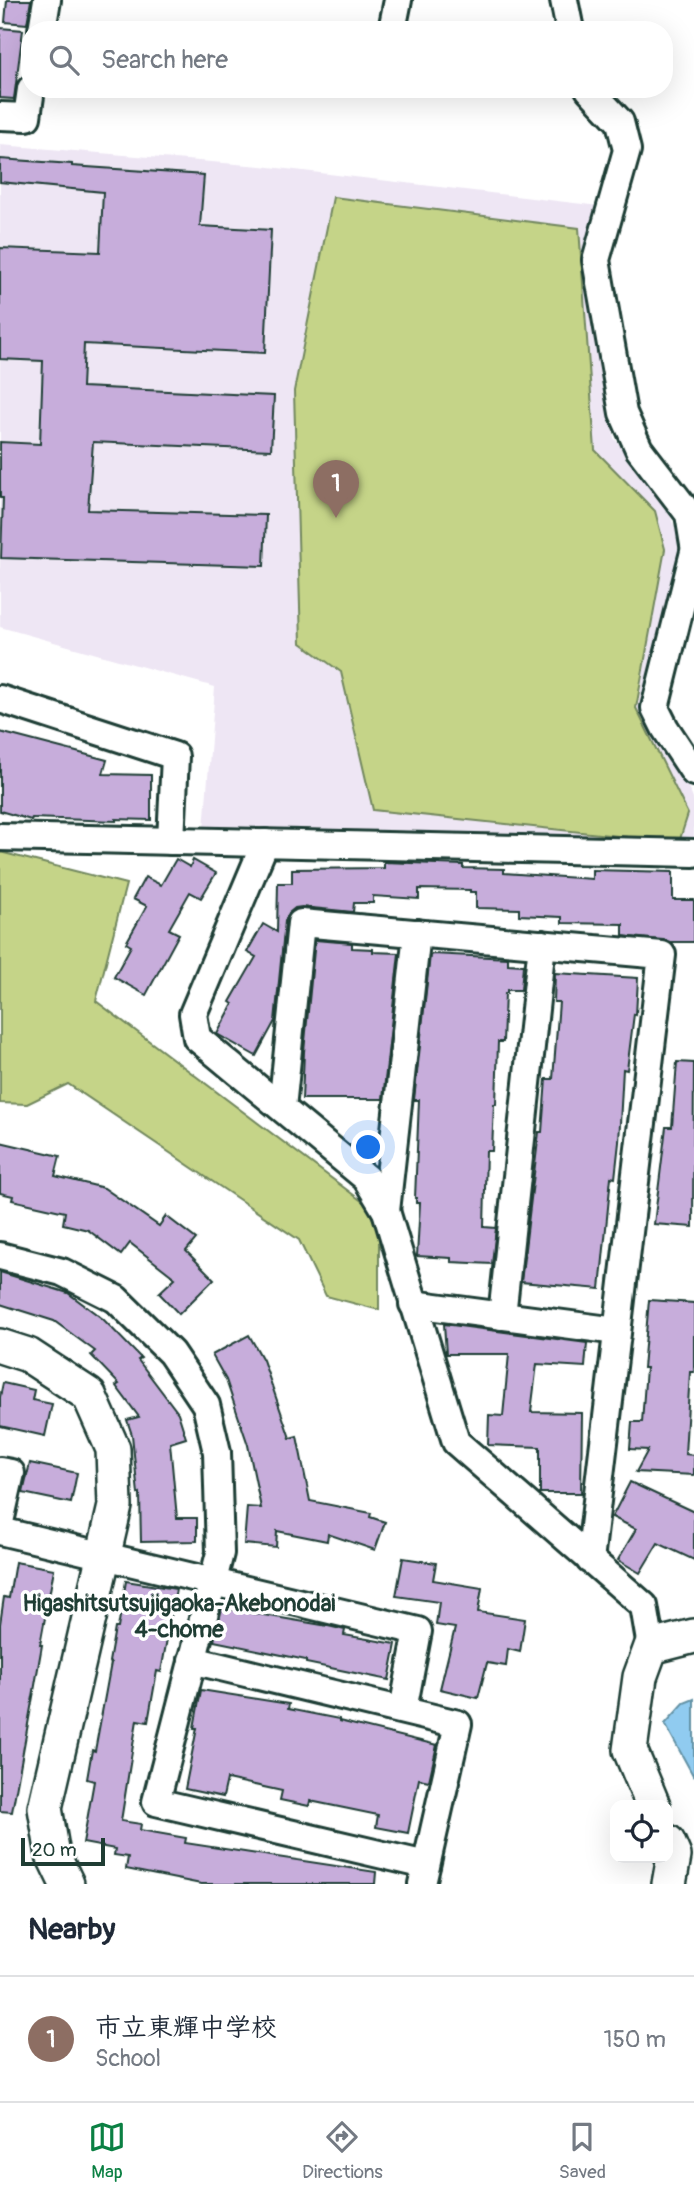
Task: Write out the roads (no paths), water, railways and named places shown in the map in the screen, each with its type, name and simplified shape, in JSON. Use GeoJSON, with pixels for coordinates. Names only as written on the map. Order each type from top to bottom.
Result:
{"type":"FeatureCollection","features":[{"type":"Feature","properties":{"kind":"street"},"geometry":{"type":"LineString","coordinates":[[44,21],[47,0]]}},
{"type":"Feature","properties":{"kind":"street"},"geometry":{"type":"LineString","coordinates":[[394,21],[398,0]]}},
{"type":"Feature","properties":{"kind":"street"},"geometry":{"type":"LineString","coordinates":[[564,0],[568,21]]}},
{"type":"Feature","properties":{"kind":"street"},"geometry":{"type":"LineString","coordinates":[[0,117],[26,117],[29,98]]}},
{"type":"Feature","properties":{"kind":"street"},"geometry":{"type":"LineString","coordinates":[[597,98],[620,122],[627,150],[596,260],[623,413],[639,449],[689,514],[694,545]]}},
{"type":"Feature","properties":{"kind":"street"},"geometry":{"type":"LineString","coordinates":[[694,552],[655,708],[694,772]]}},
{"type":"Feature","properties":{"kind":"street"},"geometry":{"type":"LineString","coordinates":[[0,699],[175,756],[171,841]]}},
{"type":"Feature","properties":{"kind":"street"},"geometry":{"type":"LineString","coordinates":[[0,837],[694,853]]}},
{"type":"Feature","properties":{"kind":"street"},"geometry":{"type":"LineString","coordinates":[[265,843],[193,1014],[197,1038],[366,1178],[386,1211],[456,1442],[644,1606],[652,1647],[640,1677],[630,1749],[651,1800]]}},
{"type":"Feature","properties":{"kind":"street"},"geometry":{"type":"LineString","coordinates":[[282,1108],[301,923],[662,955],[590,1560]]}},
{"type":"Feature","properties":{"kind":"street"},"geometry":{"type":"LineString","coordinates":[[386,1211],[417,933]]}},
{"type":"Feature","properties":{"kind":"street"},"geometry":{"type":"LineString","coordinates":[[502,1316],[542,944]]}},
{"type":"Feature","properties":{"kind":"street"},"geometry":{"type":"LineString","coordinates":[[0,1256],[62,1272],[116,1298],[172,1353],[206,1405],[217,1452],[220,1553],[212,1582],[192,1660],[156,1802],[424,1874],[458,1724],[192,1660]]}},
{"type":"Feature","properties":{"kind":"street"},"geometry":{"type":"LineString","coordinates":[[413,1304],[617,1331]]}},
{"type":"Feature","properties":{"kind":"street"},"geometry":{"type":"LineString","coordinates":[[0,1346],[28,1355],[89,1395],[113,1449],[115,1506],[45,1808],[53,1855],[67,1884]]}},
{"type":"Feature","properties":{"kind":"street"},"geometry":{"type":"LineString","coordinates":[[0,1471],[10,1473],[0,1522]]}},
{"type":"Feature","properties":{"kind":"street"},"geometry":{"type":"LineString","coordinates":[[0,1531],[418,1631],[402,1710]]}},
{"type":"Feature","properties":{"kind":"street"},"geometry":{"type":"LineString","coordinates":[[652,1647],[694,1636]]}},
{"type":"Feature","properties":{"kind":"street"},"geometry":{"type":"LineString","coordinates":[[669,1884],[673,1863]]}},
{"type":"Feature","properties":{"kind":"water"},"geometry":{"type":"Polygon","coordinates":[[[694,1699],[694,1777],[665,1724],[684,1703],[694,1699]]]}},
{"type":"Feature","properties":{"kind":"place","name":"市立東輝中学校"},"geometry":{"type":"Point","coordinates":[336,518]}},
{"type":"Feature","properties":{"kind":"district","name":"Higashitsutsujigaoka-Akebonodai 4-chome"},"geometry":{"type":"Point","coordinates":[179,1616]}}]}
